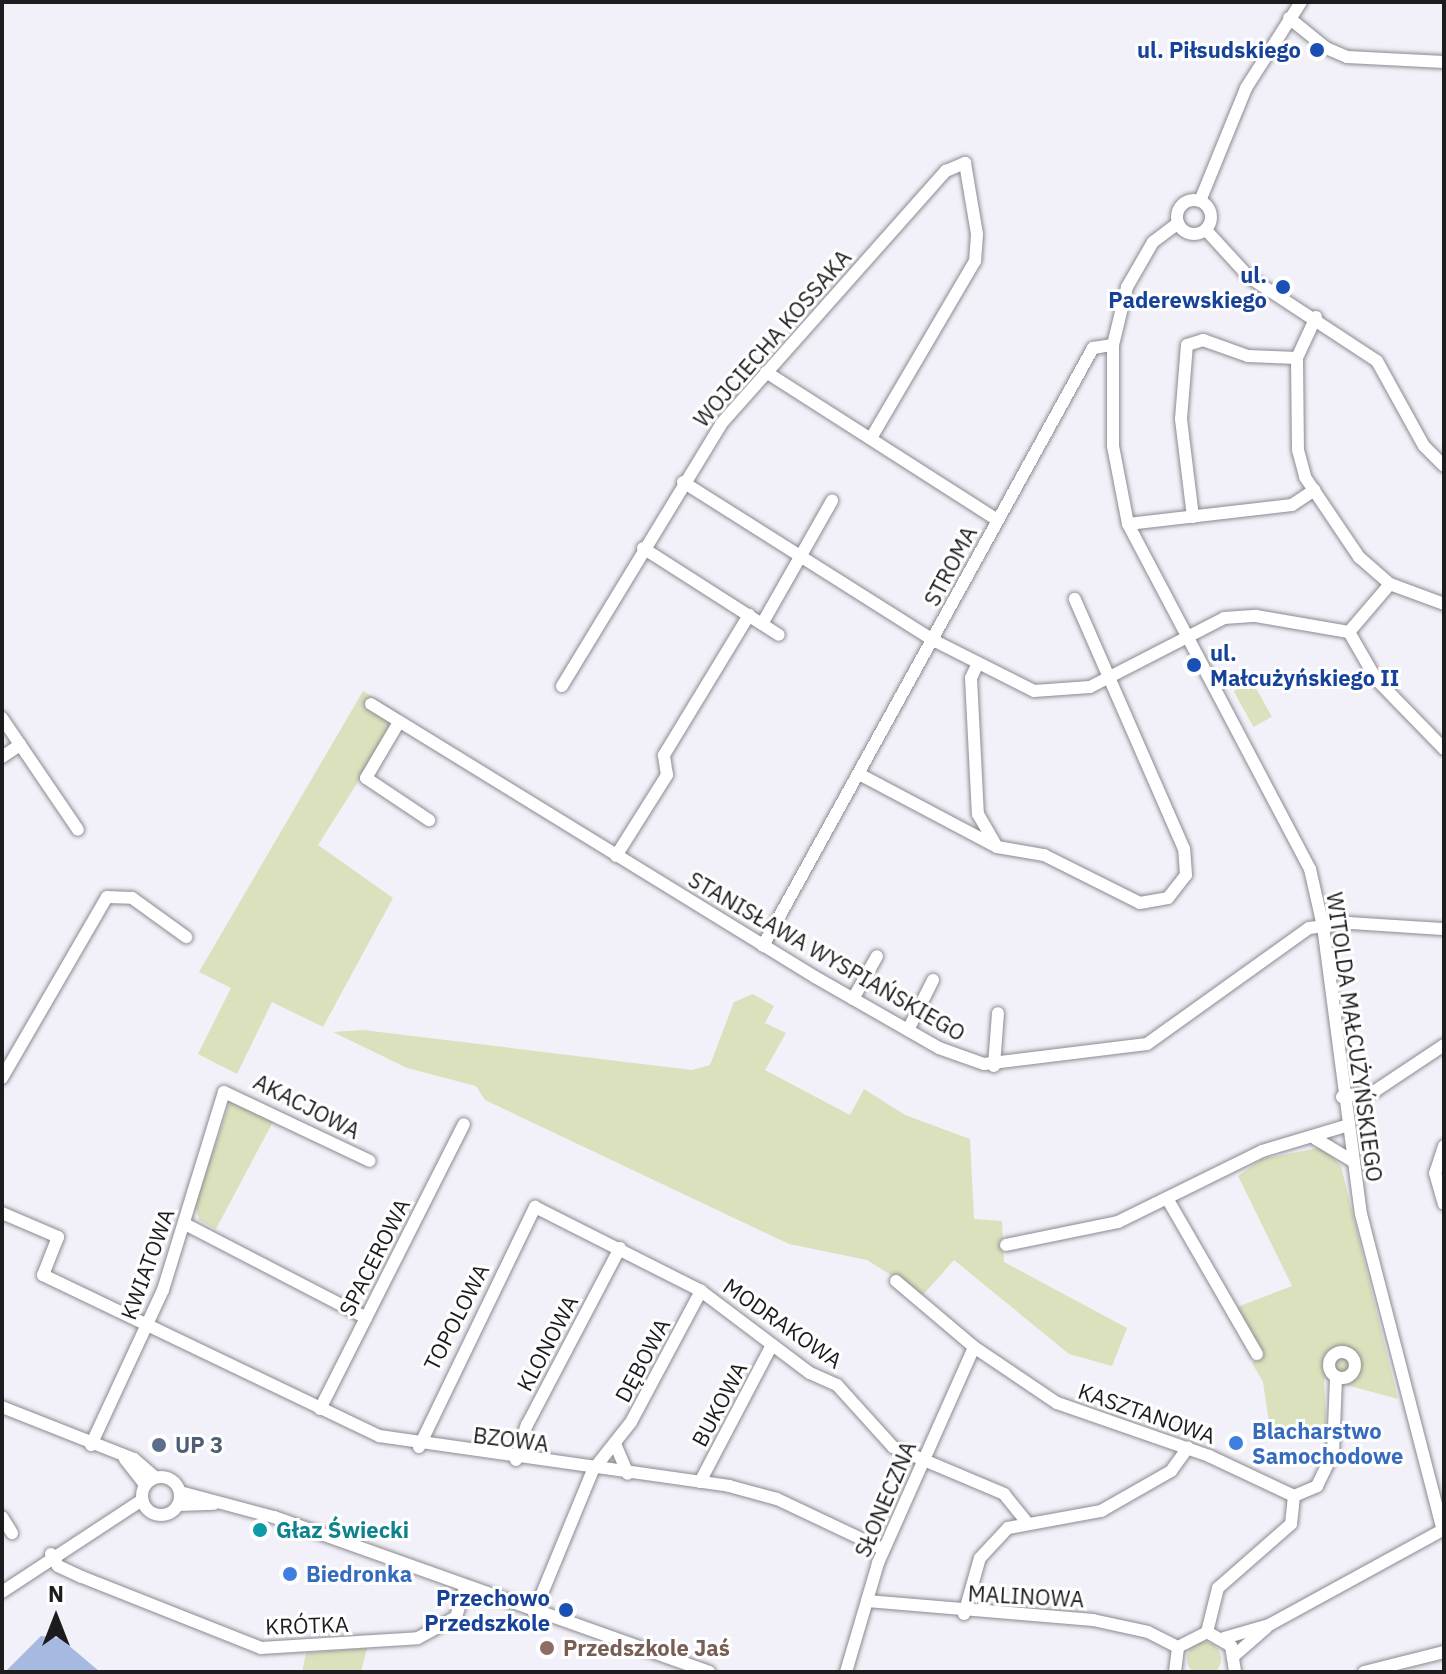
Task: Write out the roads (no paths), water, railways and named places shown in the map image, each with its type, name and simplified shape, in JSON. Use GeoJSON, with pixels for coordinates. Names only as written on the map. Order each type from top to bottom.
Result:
{"type":"FeatureCollection","features":[{"type":"Feature","properties":{"kind":"street"},"geometry":{"type":"LineString","coordinates":[[1200,201],[1246,88],[1301,2]]}},
{"type":"Feature","properties":{"kind":"street"},"geometry":{"type":"LineString","coordinates":[[1289,18],[1326,48],[1347,57],[1444,62]]}},
{"type":"Feature","properties":{"kind":"street","name":"WOJCIECHA KOSSAKA"},"geometry":{"type":"LineString","coordinates":[[562,686],[721,424],[946,171],[965,163],[977,234],[975,261],[871,438]]}},
{"type":"Feature","properties":{"kind":"street"},"geometry":{"type":"LineString","coordinates":[[1113,345],[1127,287],[1153,242],[1178,223],[1185,202],[1200,201]]}},
{"type":"Feature","properties":{"kind":"street"},"geometry":{"type":"LineString","coordinates":[[1200,201],[1211,214],[1206,230]]}},
{"type":"Feature","properties":{"kind":"street"},"geometry":{"type":"LineString","coordinates":[[1178,223],[1193,235],[1206,230]]}},
{"type":"Feature","properties":{"kind":"street"},"geometry":{"type":"LineString","coordinates":[[1206,230],[1249,277],[1316,317],[1377,361],[1424,446],[1444,466]]}},
{"type":"Feature","properties":{"kind":"street"},"geometry":{"type":"LineString","coordinates":[[1316,317],[1297,358],[1298,450],[1314,490],[1359,557],[1390,584],[1444,604]]}},
{"type":"Feature","properties":{"kind":"street"},"geometry":{"type":"LineString","coordinates":[[1193,517],[1181,419],[1187,345],[1203,340],[1248,356],[1297,358]]}},
{"type":"Feature","properties":{"kind":"street","name":"STROMA"},"geometry":{"type":"LineString","coordinates":[[763,946],[1093,348],[1113,345]]}},
{"type":"Feature","properties":{"kind":"street","name":"WITOLDA MAŁCUŻYŃSKIEGO"},"geometry":{"type":"LineString","coordinates":[[1113,345],[1113,446],[1128,524],[1185,638],[1288,818],[1310,869],[1323,926],[1346,1126],[1376,1281],[1443,1530]]}},
{"type":"Feature","properties":{"kind":"street"},"geometry":{"type":"LineString","coordinates":[[766,372],[997,520]]}},
{"type":"Feature","properties":{"kind":"street"},"geometry":{"type":"LineString","coordinates":[[683,482],[934,640],[978,663],[1051,694],[1109,678],[1185,638],[1243,615],[1349,632]]}},
{"type":"Feature","properties":{"kind":"street"},"geometry":{"type":"LineString","coordinates":[[1128,524],[1292,505],[1314,490]]}},
{"type":"Feature","properties":{"kind":"street"},"geometry":{"type":"LineString","coordinates":[[762,624],[832,501]]}},
{"type":"Feature","properties":{"kind":"street"},"geometry":{"type":"LineString","coordinates":[[643,548],[779,635]]}},
{"type":"Feature","properties":{"kind":"street"},"geometry":{"type":"LineString","coordinates":[[1349,632],[1390,584]]}},
{"type":"Feature","properties":{"kind":"street"},"geometry":{"type":"LineString","coordinates":[[859,774],[997,847],[1044,855],[1140,903],[1168,898],[1179,889],[1186,875],[1184,849],[1075,599]]}},
{"type":"Feature","properties":{"kind":"street"},"geometry":{"type":"LineString","coordinates":[[616,856],[667,775],[664,755],[749,615]]}},
{"type":"Feature","properties":{"kind":"street"},"geometry":{"type":"LineString","coordinates":[[1349,632],[1376,679],[1444,749]]}},
{"type":"Feature","properties":{"kind":"street"},"geometry":{"type":"LineString","coordinates":[[978,663],[971,678],[978,814],[997,847]]}},
{"type":"Feature","properties":{"kind":"street","name":"STANISŁAWA WYSPIAŃSKIEGO"},"geometry":{"type":"LineString","coordinates":[[371,704],[853,999],[956,1056],[994,1066],[1147,1044],[1279,946],[1323,926]]}},
{"type":"Feature","properties":{"kind":"street"},"geometry":{"type":"LineString","coordinates":[[2,718],[78,830]]}},
{"type":"Feature","properties":{"kind":"street"},"geometry":{"type":"LineString","coordinates":[[399,722],[366,778],[429,820]]}},
{"type":"Feature","properties":{"kind":"street"},"geometry":{"type":"LineString","coordinates":[[2,757],[20,745]]}},
{"type":"Feature","properties":{"kind":"street"},"geometry":{"type":"LineString","coordinates":[[2,1078],[107,897],[132,898],[186,937]]}},
{"type":"Feature","properties":{"kind":"street"},"geometry":{"type":"LineString","coordinates":[[1323,926],[1444,929]]}},
{"type":"Feature","properties":{"kind":"street"},"geometry":{"type":"LineString","coordinates":[[853,999],[877,956]]}},
{"type":"Feature","properties":{"kind":"street"},"geometry":{"type":"LineString","coordinates":[[908,1030],[933,980]]}},
{"type":"Feature","properties":{"kind":"street"},"geometry":{"type":"LineString","coordinates":[[994,1066],[998,1013]]}},
{"type":"Feature","properties":{"kind":"street"},"geometry":{"type":"LineString","coordinates":[[1342,1097],[1375,1091],[1444,1045]]}},
{"type":"Feature","properties":{"kind":"street","name":"AKACJOWA"},"geometry":{"type":"LineString","coordinates":[[224,1092],[370,1161]]}},
{"type":"Feature","properties":{"kind":"street","name":"KWIATOWA"},"geometry":{"type":"LineString","coordinates":[[91,1445],[146,1328],[185,1224],[216,1103],[224,1092]]}},
{"type":"Feature","properties":{"kind":"street","name":"SPACEROWA"},"geometry":{"type":"LineString","coordinates":[[320,1409],[464,1124]]}},
{"type":"Feature","properties":{"kind":"street"},"geometry":{"type":"LineString","coordinates":[[1006,1245],[1090,1230],[1168,1200],[1252,1155],[1346,1126]]}},
{"type":"Feature","properties":{"kind":"street"},"geometry":{"type":"LineString","coordinates":[[1309,1138],[1332,1144],[1352,1161]]}},
{"type":"Feature","properties":{"kind":"street"},"geometry":{"type":"LineString","coordinates":[[1444,1146],[1435,1173],[1444,1204]]}},
{"type":"Feature","properties":{"kind":"street"},"geometry":{"type":"LineString","coordinates":[[1168,1200],[1257,1354]]}},
{"type":"Feature","properties":{"kind":"street","name":"MODRAKOWA"},"geometry":{"type":"LineString","coordinates":[[535,1207],[701,1291],[772,1345],[837,1385],[893,1447],[1004,1494],[1026,1521]]}},
{"type":"Feature","properties":{"kind":"street","name":"TOPOLOWA"},"geometry":{"type":"LineString","coordinates":[[419,1447],[535,1207]]}},
{"type":"Feature","properties":{"kind":"street","name":"BZOWA"},"geometry":{"type":"LineString","coordinates":[[2,1213],[58,1237],[43,1275],[146,1328],[320,1409],[419,1447],[700,1482],[777,1499],[883,1549]]}},
{"type":"Feature","properties":{"kind":"street"},"geometry":{"type":"LineString","coordinates":[[185,1224],[366,1318]]}},
{"type":"Feature","properties":{"kind":"street","name":"KLONOWA"},"geometry":{"type":"LineString","coordinates":[[516,1460],[527,1425],[620,1248]]}},
{"type":"Feature","properties":{"kind":"street","name":"KASZTANOWA"},"geometry":{"type":"LineString","coordinates":[[896,1281],[974,1347],[1057,1403],[1188,1448],[1294,1496]]}},
{"type":"Feature","properties":{"kind":"street","name":"DĘBOWA"},"geometry":{"type":"LineString","coordinates":[[593,1470],[616,1446],[701,1291]]}},
{"type":"Feature","properties":{"kind":"street","name":"BUKOWA"},"geometry":{"type":"LineString","coordinates":[[700,1482],[772,1345]]}},
{"type":"Feature","properties":{"kind":"street","name":"SŁONECZNA"},"geometry":{"type":"LineString","coordinates":[[846,1672],[883,1549],[974,1347]]}},
{"type":"Feature","properties":{"kind":"street"},"geometry":{"type":"LineString","coordinates":[[1207,1632],[1218,1588],[1291,1524],[1294,1496],[1317,1486],[1333,1453],[1336,1377]]}},
{"type":"Feature","properties":{"kind":"street"},"geometry":{"type":"LineString","coordinates":[[2,1407],[125,1459],[150,1481],[171,1479],[180,1492],[274,1517],[534,1613],[709,1672]]}},
{"type":"Feature","properties":{"kind":"street"},"geometry":{"type":"LineString","coordinates":[[616,1446],[628,1474]]}},
{"type":"Feature","properties":{"kind":"street"},"geometry":{"type":"LineString","coordinates":[[964,1614],[980,1558],[1008,1528],[1026,1521],[1101,1511],[1171,1471],[1188,1448]]}},
{"type":"Feature","properties":{"kind":"street"},"geometry":{"type":"LineString","coordinates":[[534,1613],[593,1470]]}},
{"type":"Feature","properties":{"kind":"street"},"geometry":{"type":"LineString","coordinates":[[145,1505],[150,1481]]}},
{"type":"Feature","properties":{"kind":"street"},"geometry":{"type":"LineString","coordinates":[[178,1505],[180,1492]]}},
{"type":"Feature","properties":{"kind":"street"},"geometry":{"type":"LineString","coordinates":[[145,1505],[164,1515],[178,1505],[217,1504]]}},
{"type":"Feature","properties":{"kind":"street"},"geometry":{"type":"LineString","coordinates":[[2,1592],[51,1554],[145,1505]]}},
{"type":"Feature","properties":{"kind":"street"},"geometry":{"type":"LineString","coordinates":[[2,1517],[12,1533]]}},
{"type":"Feature","properties":{"kind":"street"},"geometry":{"type":"LineString","coordinates":[[1173,1671],[1178,1647],[1207,1632],[1224,1638],[1269,1625],[1443,1530]]}},
{"type":"Feature","properties":{"kind":"street","name":"KRÓTKA"},"geometry":{"type":"LineString","coordinates":[[51,1554],[58,1566],[82,1577],[261,1648],[418,1638],[456,1617],[465,1588]]}},
{"type":"Feature","properties":{"kind":"street","name":"MALINOWA"},"geometry":{"type":"LineString","coordinates":[[867,1601],[964,1614],[1093,1620],[1148,1632],[1178,1647]]}},
{"type":"Feature","properties":{"kind":"street"},"geometry":{"type":"LineString","coordinates":[[1235,1655],[1269,1625]]}},
{"type":"Feature","properties":{"kind":"street"},"geometry":{"type":"LineString","coordinates":[[1224,1638],[1235,1655],[1235,1672]]}},
{"type":"Feature","properties":{"kind":"street"},"geometry":{"type":"LineString","coordinates":[[1364,1672],[1444,1652]]}},
{"type":"Feature","properties":{"kind":"water"},"geometry":{"type":"Polygon","coordinates":[[[41,1636],[60,1638],[100,1672],[5,1672],[41,1636]]]}},
{"type":"Feature","properties":{"kind":"place","name":"ul. Piłsudskiego"},"geometry":{"type":"Point","coordinates":[1317,50]}},
{"type":"Feature","properties":{"kind":"place","name":"ul. Paderewskiego"},"geometry":{"type":"Point","coordinates":[1283,287]}},
{"type":"Feature","properties":{"kind":"place","name":"ul. Małcużyńskiego II"},"geometry":{"type":"Point","coordinates":[1194,665]}},
{"type":"Feature","properties":{"kind":"place","name":"Blacharstwo Samochodowe"},"geometry":{"type":"Point","coordinates":[1236,1443]}},
{"type":"Feature","properties":{"kind":"place","name":"UP 3"},"geometry":{"type":"Point","coordinates":[159,1445]}},
{"type":"Feature","properties":{"kind":"place","name":"Głaz Świecki"},"geometry":{"type":"Point","coordinates":[260,1530]}},
{"type":"Feature","properties":{"kind":"place","name":"Biedronka"},"geometry":{"type":"Point","coordinates":[290,1574]}},
{"type":"Feature","properties":{"kind":"place","name":"Przechowo Przedszkole"},"geometry":{"type":"Point","coordinates":[566,1610]}},
{"type":"Feature","properties":{"kind":"place","name":"Przedszkole Jaś"},"geometry":{"type":"Point","coordinates":[547,1648]}}]}
